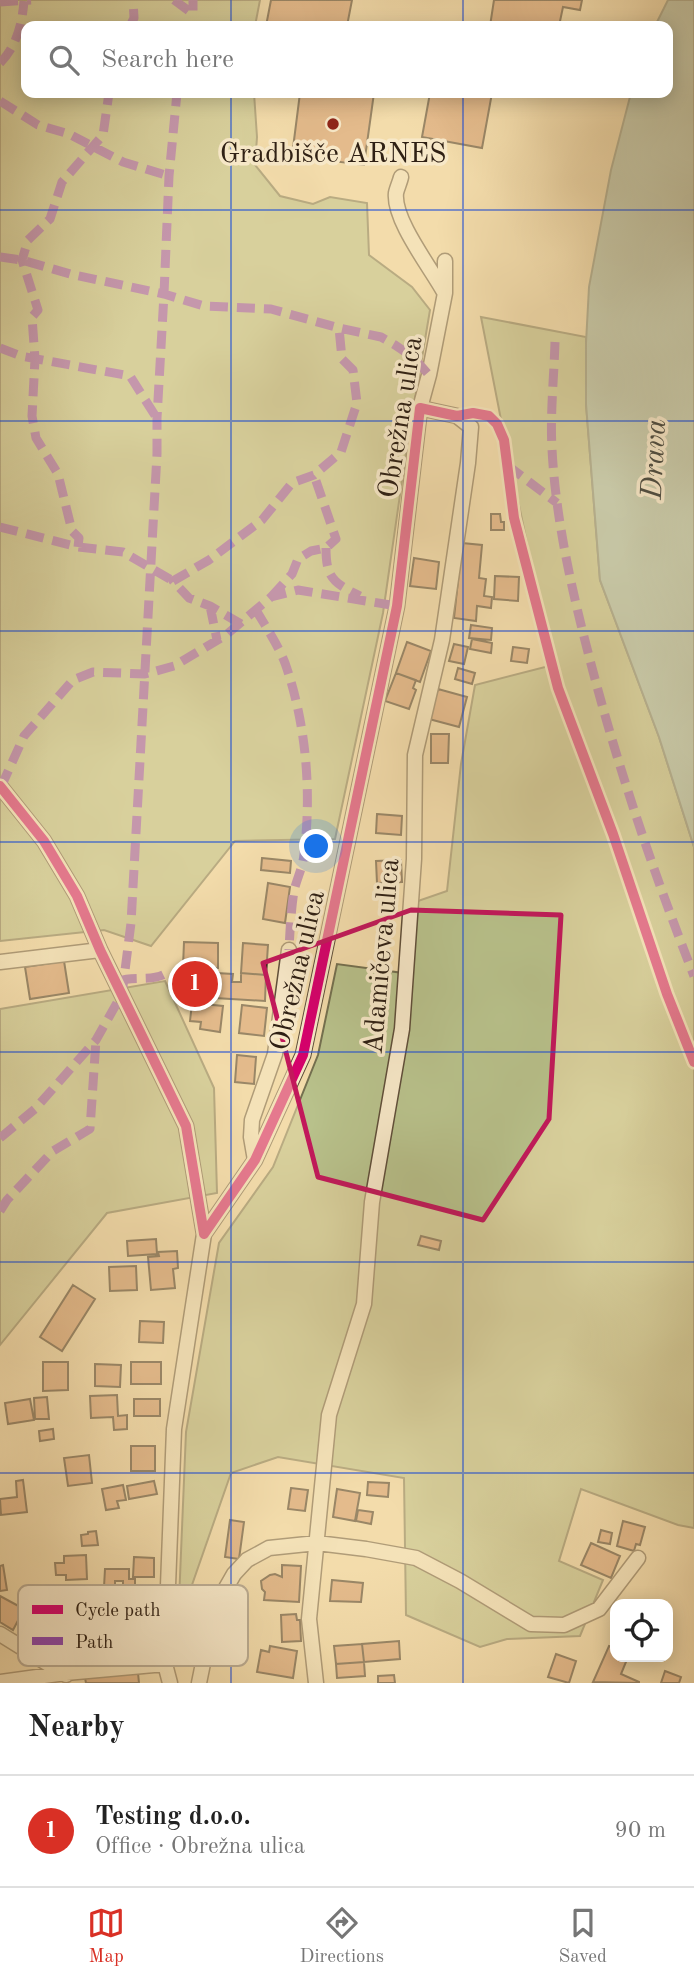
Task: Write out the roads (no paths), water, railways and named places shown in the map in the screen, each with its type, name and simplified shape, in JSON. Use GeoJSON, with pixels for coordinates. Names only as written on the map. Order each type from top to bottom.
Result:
{"type":"FeatureCollection","features":[{"type":"Feature","properties":{"kind":"street"},"geometry":{"type":"LineString","coordinates":[[401,177],[396,194],[398,210],[420,255],[445,293]]}},
{"type":"Feature","properties":{"kind":"street","name":"Obrežna ulica"},"geometry":{"type":"LineString","coordinates":[[204,1234],[255,1160],[303,1055],[397,606],[420,408],[445,293],[445,261]]}},
{"type":"Feature","properties":{"kind":"street","name":"Adamičeva ulica"},"geometry":{"type":"LineString","coordinates":[[316,1683],[309,1619],[329,1415],[364,1304],[372,1202],[402,1029],[414,859],[415,755],[442,640],[471,427],[457,416],[420,408]]}},
{"type":"Feature","properties":{"kind":"street","name":"Obrežna ulica"},"geometry":{"type":"LineString","coordinates":[[0,786],[44,841],[76,896],[186,1126],[204,1234],[174,1428],[168,1585]]}},
{"type":"Feature","properties":{"kind":"street"},"geometry":{"type":"LineString","coordinates":[[0,962],[100,950]]}},
{"type":"Feature","properties":{"kind":"street","name":"Obrežna ulica"},"geometry":{"type":"LineString","coordinates":[[255,1160],[251,1137],[252,1120],[275,1054],[289,950]]}},
{"type":"Feature","properties":{"kind":"street"},"geometry":{"type":"LineString","coordinates":[[228,1585],[247,1560],[269,1548],[317,1543],[416,1558],[531,1624],[564,1625],[599,1609],[638,1558]]}},
{"type":"Feature","properties":{"kind":"street"},"geometry":{"type":"LineString","coordinates":[[0,1634],[18,1646]]}},
{"type":"Feature","properties":{"kind":"street"},"geometry":{"type":"LineString","coordinates":[[48,1666],[66,1678]]}},
{"type":"Feature","properties":{"kind":"street"},"geometry":{"type":"LineString","coordinates":[[0,1682],[66,1678],[151,1666]]}},
{"type":"Feature","properties":{"kind":"street","name":"Obrežna ulica"},"geometry":{"type":"LineString","coordinates":[[166,1666],[170,1683]]}},
{"type":"Feature","properties":{"kind":"water","name":"Drava"},"geometry":{"type":"Polygon","coordinates":[[[668,0],[694,0],[694,847],[659,737],[600,580],[586,404],[589,287],[611,170],[630,98],[673,98],[673,21],[658,21],[668,0]]]}},
{"type":"Feature","properties":{"kind":"place","name":"Gradbišče ARNES"},"geometry":{"type":"Point","coordinates":[333,124]}},
{"type":"Feature","properties":{"kind":"place","name":"Testing d.o.o."},"geometry":{"type":"Point","coordinates":[195,984]}}]}
